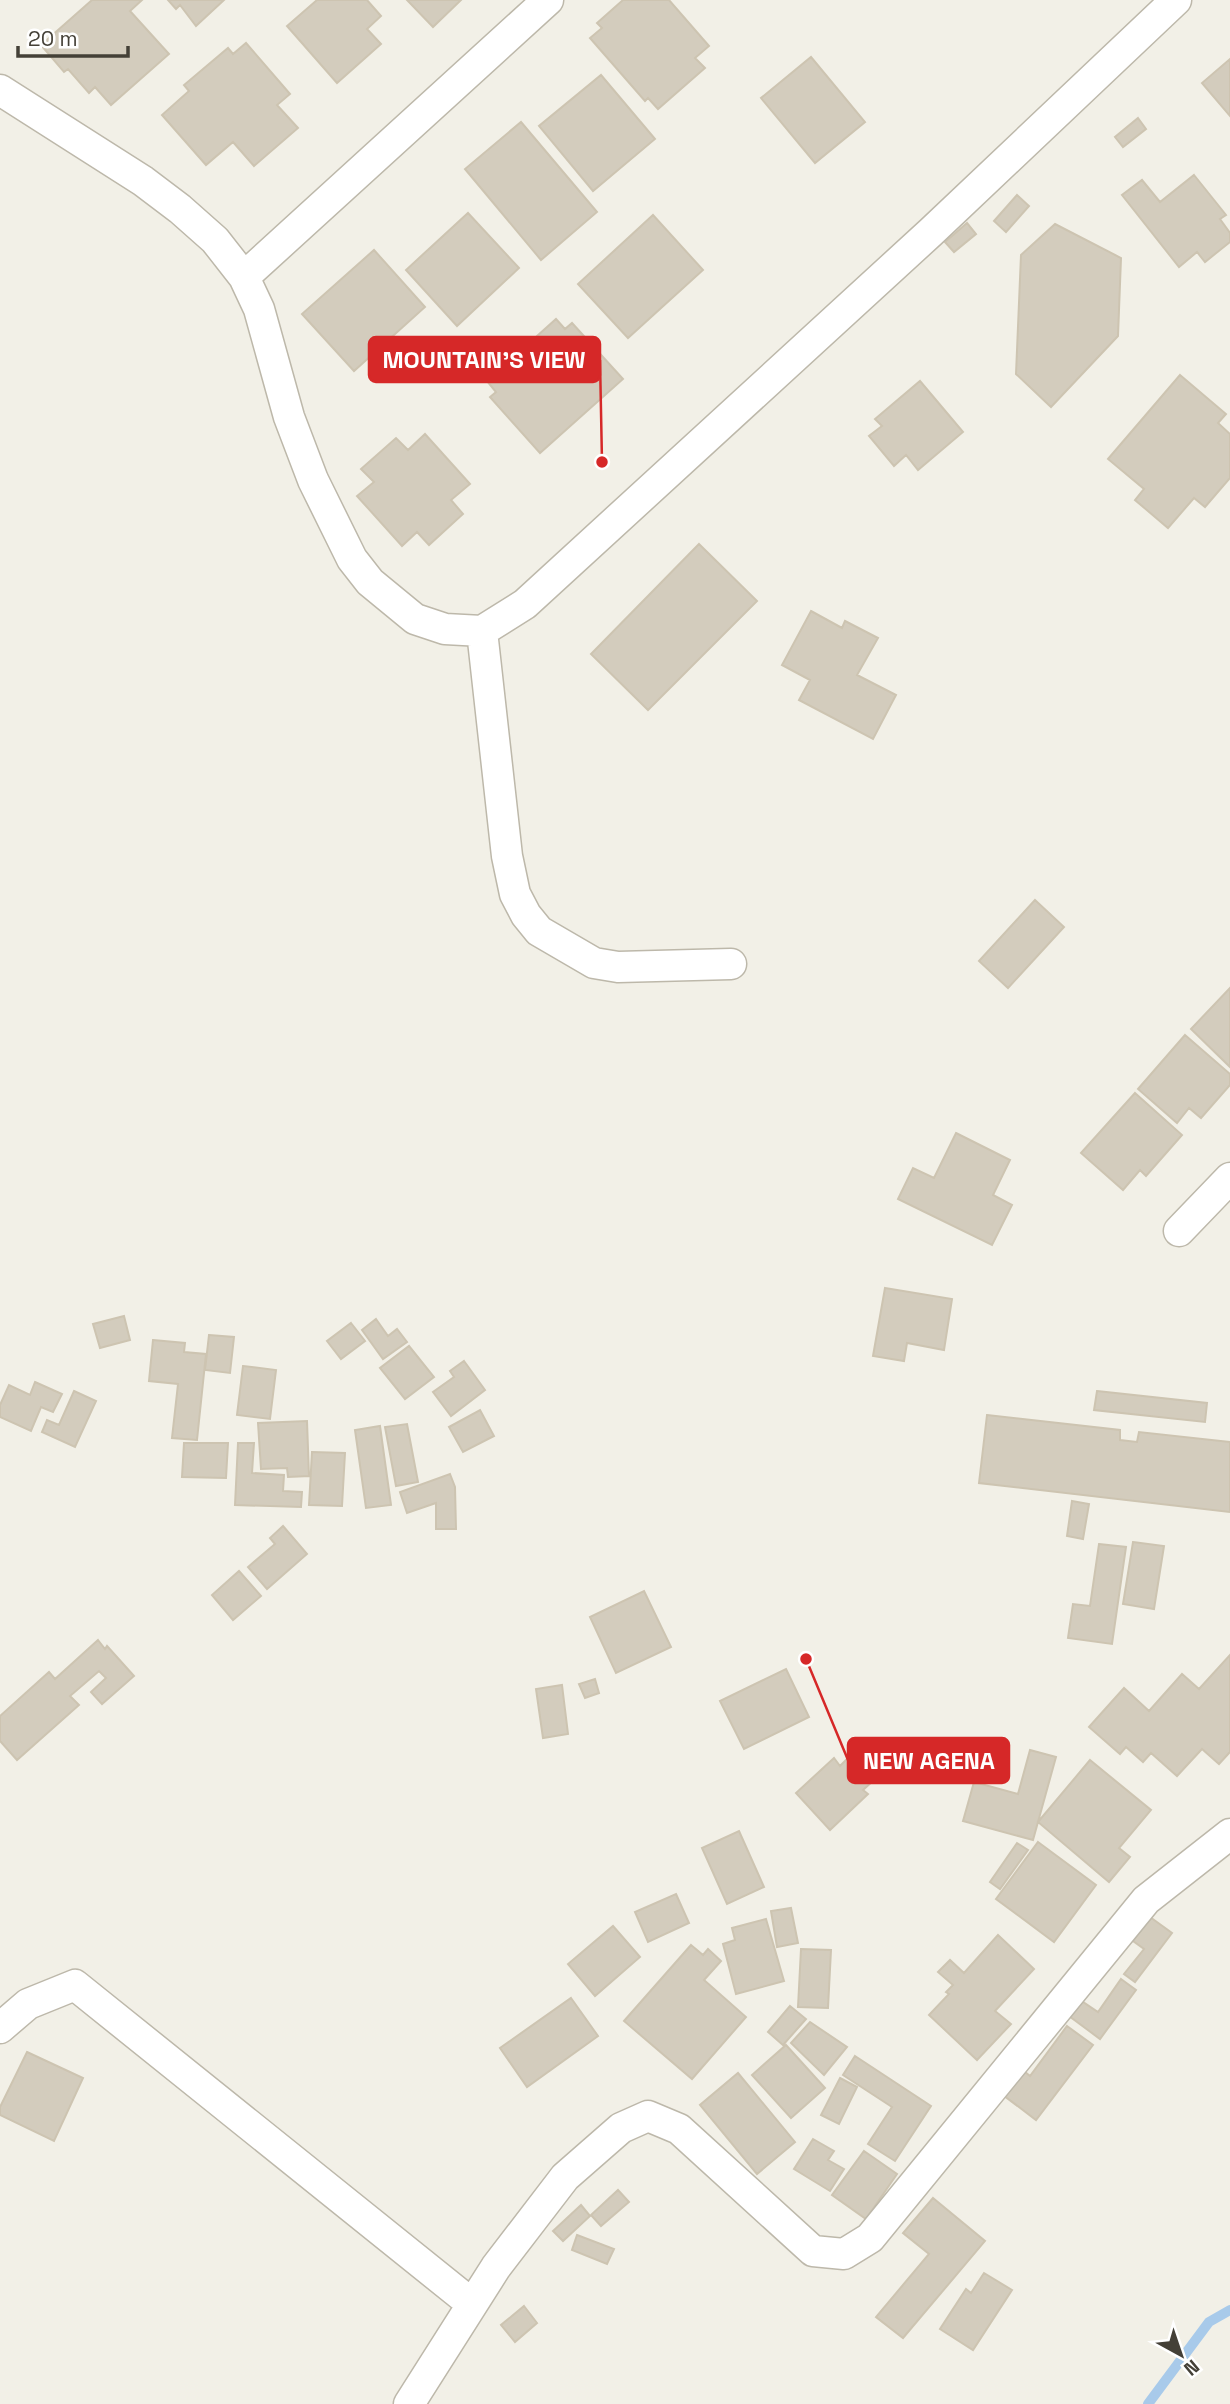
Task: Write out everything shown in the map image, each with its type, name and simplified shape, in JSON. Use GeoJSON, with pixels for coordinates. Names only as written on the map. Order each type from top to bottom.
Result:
{"type":"FeatureCollection","features":[{"type":"Feature","properties":{"kind":"street"},"geometry":{"type":"LineString","coordinates":[[244,277],[548,0]]}},
{"type":"Feature","properties":{"kind":"street"},"geometry":{"type":"LineString","coordinates":[[0,90],[143,181],[215,240],[244,277],[259,309],[289,417],[313,480],[352,559],[370,582],[415,619],[445,629],[482,631],[525,604],[931,232],[1176,0]]}},
{"type":"Feature","properties":{"kind":"street"},"geometry":{"type":"LineString","coordinates":[[482,631],[507,856],[515,894],[526,915],[539,932],[594,963],[618,967],[731,964]]}},
{"type":"Feature","properties":{"kind":"street"},"geometry":{"type":"LineString","coordinates":[[1179,1231],[1230,1178]]}},
{"type":"Feature","properties":{"kind":"street"},"geometry":{"type":"LineString","coordinates":[[409,2404],[496,2267],[565,2177],[621,2128],[649,2116],[679,2129],[813,2251],[844,2254],[870,2238],[1146,1900],[1230,1834]]}},
{"type":"Feature","properties":{"kind":"street"},"geometry":{"type":"LineString","coordinates":[[0,2028],[28,2004],[75,1985],[472,2304]]}},
{"type":"Feature","properties":{"kind":"building"},"geometry":{"type":"Polygon","coordinates":[[[92,0],[142,0],[130,11],[169,54],[111,105],[95,87],[89,93],[68,69],[64,72],[41,45],[92,0]]]}},
{"type":"Feature","properties":{"kind":"building"},"geometry":{"type":"Polygon","coordinates":[[[168,0],[224,0],[196,26],[180,5],[176,9],[168,0]]]}},
{"type":"Feature","properties":{"kind":"building"},"geometry":{"type":"Polygon","coordinates":[[[317,0],[367,0],[381,16],[367,29],[381,44],[337,83],[287,26],[317,0]]]}},
{"type":"Feature","properties":{"kind":"building"},"geometry":{"type":"Polygon","coordinates":[[[407,0],[461,0],[433,27],[407,0]]]}},
{"type":"Feature","properties":{"kind":"building"},"geometry":{"type":"Polygon","coordinates":[[[623,0],[669,0],[709,46],[695,58],[705,68],[658,109],[648,98],[645,101],[590,38],[602,28],[597,23],[623,0]]]}},
{"type":"Feature","properties":{"kind":"building"},"geometry":{"type":"Polygon","coordinates":[[[246,43],[290,94],[277,105],[298,128],[254,166],[233,142],[206,165],[162,115],[189,91],[184,85],[228,48],[233,54],[246,43]]]}},
{"type":"Feature","properties":{"kind":"building"},"geometry":{"type":"Polygon","coordinates":[[[811,57],[865,122],[815,163],[761,98],[811,57]]]}},
{"type":"Feature","properties":{"kind":"building"},"geometry":{"type":"Polygon","coordinates":[[[1230,59],[1230,116],[1202,83],[1230,59]]]}},
{"type":"Feature","properties":{"kind":"building"},"geometry":{"type":"Polygon","coordinates":[[[601,75],[655,139],[593,191],[539,126],[601,75]]]}},
{"type":"Feature","properties":{"kind":"building"},"geometry":{"type":"Polygon","coordinates":[[[1138,118],[1146,129],[1123,147],[1115,137],[1138,118]]]}},
{"type":"Feature","properties":{"kind":"building"},"geometry":{"type":"Polygon","coordinates":[[[521,122],[597,212],[541,260],[465,169],[521,122]]]}},
{"type":"Feature","properties":{"kind":"building"},"geometry":{"type":"Polygon","coordinates":[[[1194,175],[1226,215],[1220,219],[1230,233],[1230,242],[1205,262],[1197,252],[1179,267],[1122,195],[1142,180],[1160,202],[1194,175]]]}},
{"type":"Feature","properties":{"kind":"building"},"geometry":{"type":"Polygon","coordinates":[[[1017,195],[1029,206],[1006,232],[994,221],[1017,195]]]}},
{"type":"Feature","properties":{"kind":"building"},"geometry":{"type":"Polygon","coordinates":[[[468,213],[519,268],[457,326],[406,270],[468,213]]]}},
{"type":"Feature","properties":{"kind":"building"},"geometry":{"type":"Polygon","coordinates":[[[653,215],[703,270],[628,338],[578,284],[653,215]]]}},
{"type":"Feature","properties":{"kind":"building"},"geometry":{"type":"Polygon","coordinates":[[[967,223],[976,234],[954,252],[945,242],[967,223]]]}},
{"type":"Feature","properties":{"kind":"building"},"geometry":{"type":"Polygon","coordinates":[[[1055,224],[1121,258],[1118,336],[1051,407],[1016,374],[1021,255],[1055,224]]]}},
{"type":"Feature","properties":{"kind":"building"},"geometry":{"type":"Polygon","coordinates":[[[374,250],[425,307],[354,371],[302,314],[374,250]]]}},
{"type":"Feature","properties":{"kind":"building"},"geometry":{"type":"Polygon","coordinates":[[[556,319],[565,329],[572,323],[623,379],[540,453],[490,397],[496,392],[487,381],[556,319]]]}},
{"type":"Feature","properties":{"kind":"building"},"geometry":{"type":"Polygon","coordinates":[[[1180,375],[1226,414],[1218,423],[1230,434],[1230,478],[1205,507],[1194,498],[1168,528],[1135,500],[1144,489],[1108,459],[1180,375]]]}},
{"type":"Feature","properties":{"kind":"building"},"geometry":{"type":"Polygon","coordinates":[[[920,381],[963,432],[918,470],[906,455],[894,466],[869,436],[882,426],[875,419],[920,381]]]}},
{"type":"Feature","properties":{"kind":"building"},"geometry":{"type":"Polygon","coordinates":[[[425,434],[470,484],[451,500],[463,514],[429,545],[417,532],[402,546],[357,496],[374,482],[361,469],[396,438],[408,450],[425,434]]]}},
{"type":"Feature","properties":{"kind":"building"},"geometry":{"type":"Polygon","coordinates":[[[699,544],[757,601],[648,710],[591,654],[699,544]]]}},
{"type":"Feature","properties":{"kind":"building"},"geometry":{"type":"Polygon","coordinates":[[[811,611],[842,628],[845,621],[878,638],[857,675],[896,695],[873,739],[799,700],[810,680],[782,665],[811,611]]]}},
{"type":"Feature","properties":{"kind":"building"},"geometry":{"type":"Polygon","coordinates":[[[1035,900],[1064,927],[1008,988],[979,961],[1035,900]]]}},
{"type":"Feature","properties":{"kind":"building"},"geometry":{"type":"Polygon","coordinates":[[[1230,988],[1230,1067],[1191,1029],[1230,988]]]}},
{"type":"Feature","properties":{"kind":"building"},"geometry":{"type":"Polygon","coordinates":[[[1185,1035],[1230,1074],[1230,1085],[1201,1118],[1189,1108],[1177,1123],[1138,1089],[1185,1035]]]}},
{"type":"Feature","properties":{"kind":"building"},"geometry":{"type":"Polygon","coordinates":[[[1135,1093],[1182,1135],[1146,1176],[1140,1170],[1123,1190],[1081,1153],[1135,1093]]]}},
{"type":"Feature","properties":{"kind":"building"},"geometry":{"type":"Polygon","coordinates":[[[956,1133],[1010,1160],[993,1195],[1012,1205],[992,1245],[898,1199],[913,1168],[934,1178],[956,1133]]]}},
{"type":"Feature","properties":{"kind":"building"},"geometry":{"type":"Polygon","coordinates":[[[885,1288],[952,1299],[944,1350],[907,1343],[904,1361],[873,1356],[885,1288]]]}},
{"type":"Feature","properties":{"kind":"building"},"geometry":{"type":"Polygon","coordinates":[[[124,1316],[130,1340],[100,1348],[93,1324],[124,1316]]]}},
{"type":"Feature","properties":{"kind":"building"},"geometry":{"type":"Polygon","coordinates":[[[376,1319],[388,1336],[397,1329],[407,1342],[383,1359],[362,1330],[376,1319]]]}},
{"type":"Feature","properties":{"kind":"building"},"geometry":{"type":"Polygon","coordinates":[[[351,1323],[365,1341],[341,1359],[327,1341],[351,1323]]]}},
{"type":"Feature","properties":{"kind":"building"},"geometry":{"type":"Polygon","coordinates":[[[209,1335],[234,1337],[230,1373],[205,1370],[209,1335]]]}},
{"type":"Feature","properties":{"kind":"building"},"geometry":{"type":"Polygon","coordinates":[[[153,1340],[185,1343],[184,1352],[206,1354],[197,1440],[172,1438],[178,1384],[149,1381],[153,1340]]]}},
{"type":"Feature","properties":{"kind":"building"},"geometry":{"type":"Polygon","coordinates":[[[409,1346],[434,1377],[405,1399],[380,1368],[409,1346]]]}},
{"type":"Feature","properties":{"kind":"building"},"geometry":{"type":"Polygon","coordinates":[[[464,1361],[485,1390],[451,1416],[433,1392],[454,1377],[450,1371],[464,1361]]]}},
{"type":"Feature","properties":{"kind":"building"},"geometry":{"type":"Polygon","coordinates":[[[243,1366],[276,1370],[270,1419],[237,1415],[243,1366]]]}},
{"type":"Feature","properties":{"kind":"building"},"geometry":{"type":"Polygon","coordinates":[[[35,1382],[62,1394],[53,1412],[41,1407],[31,1431],[0,1417],[0,1405],[9,1385],[30,1395],[35,1382]]]}},
{"type":"Feature","properties":{"kind":"building"},"geometry":{"type":"Polygon","coordinates":[[[74,1391],[96,1401],[75,1447],[42,1432],[47,1420],[59,1425],[74,1391]]]}},
{"type":"Feature","properties":{"kind":"building"},"geometry":{"type":"Polygon","coordinates":[[[1097,1391],[1207,1403],[1205,1422],[1094,1410],[1097,1391]]]}},
{"type":"Feature","properties":{"kind":"building"},"geometry":{"type":"Polygon","coordinates":[[[480,1410],[494,1436],[463,1452],[449,1427],[480,1410]]]}},
{"type":"Feature","properties":{"kind":"building"},"geometry":{"type":"Polygon","coordinates":[[[987,1415],[1120,1430],[1120,1440],[1137,1442],[1139,1432],[1230,1442],[1230,1512],[979,1483],[987,1415]]]}},
{"type":"Feature","properties":{"kind":"building"},"geometry":{"type":"Polygon","coordinates":[[[307,1421],[309,1476],[288,1477],[287,1468],[261,1469],[258,1423],[307,1421]]]}},
{"type":"Feature","properties":{"kind":"building"},"geometry":{"type":"Polygon","coordinates":[[[407,1424],[418,1482],[396,1486],[385,1427],[407,1424]]]}},
{"type":"Feature","properties":{"kind":"building"},"geometry":{"type":"Polygon","coordinates":[[[380,1426],[391,1505],[366,1508],[355,1430],[380,1426]]]}},
{"type":"Feature","properties":{"kind":"building"},"geometry":{"type":"Polygon","coordinates":[[[184,1443],[228,1443],[226,1478],[182,1477],[184,1443]]]}},
{"type":"Feature","properties":{"kind":"building"},"geometry":{"type":"Polygon","coordinates":[[[238,1443],[254,1443],[252,1473],[284,1475],[283,1491],[302,1492],[301,1507],[235,1505],[238,1443]]]}},
{"type":"Feature","properties":{"kind":"building"},"geometry":{"type":"Polygon","coordinates":[[[312,1452],[345,1453],[342,1506],[309,1505],[312,1452]]]}},
{"type":"Feature","properties":{"kind":"building"},"geometry":{"type":"Polygon","coordinates":[[[450,1474],[455,1487],[456,1529],[436,1529],[436,1503],[407,1513],[400,1492],[450,1474]]]}},
{"type":"Feature","properties":{"kind":"building"},"geometry":{"type":"Polygon","coordinates":[[[1072,1501],[1089,1504],[1083,1539],[1067,1536],[1072,1501]]]}},
{"type":"Feature","properties":{"kind":"building"},"geometry":{"type":"Polygon","coordinates":[[[283,1526],[307,1554],[267,1589],[248,1567],[275,1544],[270,1538],[283,1526]]]}},
{"type":"Feature","properties":{"kind":"building"},"geometry":{"type":"Polygon","coordinates":[[[1133,1542],[1164,1546],[1154,1609],[1123,1604],[1133,1542]]]}},
{"type":"Feature","properties":{"kind":"building"},"geometry":{"type":"Polygon","coordinates":[[[1099,1544],[1126,1547],[1112,1644],[1068,1638],[1073,1604],[1090,1606],[1099,1544]]]}},
{"type":"Feature","properties":{"kind":"building"},"geometry":{"type":"Polygon","coordinates":[[[239,1571],[261,1596],[233,1620],[212,1595],[239,1571]]]}},
{"type":"Feature","properties":{"kind":"building"},"geometry":{"type":"Polygon","coordinates":[[[644,1591],[671,1647],[616,1673],[590,1617],[644,1591]]]}},
{"type":"Feature","properties":{"kind":"building"},"geometry":{"type":"Polygon","coordinates":[[[98,1640],[105,1649],[107,1646],[134,1676],[102,1704],[91,1692],[106,1678],[99,1671],[70,1696],[79,1705],[17,1760],[0,1741],[0,1716],[49,1672],[55,1679],[98,1640]]]}},
{"type":"Feature","properties":{"kind":"building"},"geometry":{"type":"Polygon","coordinates":[[[1230,1655],[1230,1752],[1219,1764],[1202,1749],[1177,1776],[1151,1753],[1143,1762],[1126,1747],[1120,1754],[1089,1727],[1124,1688],[1149,1711],[1182,1674],[1199,1689],[1230,1655]]]}},
{"type":"Feature","properties":{"kind":"building"},"geometry":{"type":"Polygon","coordinates":[[[786,1669],[809,1717],[744,1749],[720,1701],[786,1669]]]}},
{"type":"Feature","properties":{"kind":"building"},"geometry":{"type":"Polygon","coordinates":[[[595,1679],[599,1693],[585,1698],[579,1684],[595,1679]]]}},
{"type":"Feature","properties":{"kind":"building"},"geometry":{"type":"Polygon","coordinates":[[[562,1685],[568,1734],[543,1738],[536,1689],[562,1685]]]}},
{"type":"Feature","properties":{"kind":"building"},"geometry":{"type":"Polygon","coordinates":[[[1030,1750],[1056,1757],[1033,1840],[963,1821],[974,1782],[1018,1794],[1030,1750]]]}},
{"type":"Feature","properties":{"kind":"building"},"geometry":{"type":"Polygon","coordinates":[[[850,1756],[873,1781],[863,1790],[868,1794],[830,1830],[796,1793],[834,1758],[840,1766],[850,1756]]]}},
{"type":"Feature","properties":{"kind":"building"},"geometry":{"type":"Polygon","coordinates":[[[1090,1760],[1151,1810],[1119,1848],[1130,1857],[1109,1882],[1038,1822],[1090,1760]]]}},
{"type":"Feature","properties":{"kind":"building"},"geometry":{"type":"Polygon","coordinates":[[[739,1831],[764,1887],[727,1904],[702,1848],[739,1831]]]}},
{"type":"Feature","properties":{"kind":"building"},"geometry":{"type":"Polygon","coordinates":[[[1038,1842],[1096,1885],[1054,1942],[996,1899],[1038,1842]]]}},
{"type":"Feature","properties":{"kind":"building"},"geometry":{"type":"Polygon","coordinates":[[[1017,1843],[1028,1850],[1000,1889],[990,1882],[1017,1843]]]}},
{"type":"Feature","properties":{"kind":"building"},"geometry":{"type":"Polygon","coordinates":[[[676,1894],[689,1923],[648,1942],[635,1912],[676,1894]]]}},
{"type":"Feature","properties":{"kind":"building"},"geometry":{"type":"Polygon","coordinates":[[[791,1908],[798,1943],[777,1947],[771,1911],[791,1908]]]}},
{"type":"Feature","properties":{"kind":"building"},"geometry":{"type":"Polygon","coordinates":[[[1150,1917],[1172,1933],[1135,1982],[1124,1974],[1144,1949],[1133,1941],[1150,1917]]]}},
{"type":"Feature","properties":{"kind":"building"},"geometry":{"type":"Polygon","coordinates":[[[766,1919],[784,1981],[736,1994],[723,1944],[735,1940],[732,1928],[766,1919]]]}},
{"type":"Feature","properties":{"kind":"building"},"geometry":{"type":"Polygon","coordinates":[[[613,1926],[640,1957],[595,1996],[568,1964],[613,1926]]]}},
{"type":"Feature","properties":{"kind":"building"},"geometry":{"type":"Polygon","coordinates":[[[998,1935],[1034,1969],[995,2011],[1011,2024],[977,2060],[929,2015],[949,1994],[946,1992],[953,1985],[938,1972],[950,1960],[964,1973],[998,1935]]]}},
{"type":"Feature","properties":{"kind":"building"},"geometry":{"type":"Polygon","coordinates":[[[691,1945],[703,1955],[708,1949],[721,1961],[704,1980],[746,2017],[692,2079],[624,2021],[691,1945]]]}},
{"type":"Feature","properties":{"kind":"building"},"geometry":{"type":"Polygon","coordinates":[[[801,1949],[831,1950],[828,2008],[798,2007],[801,1949]]]}},
{"type":"Feature","properties":{"kind":"building"},"geometry":{"type":"Polygon","coordinates":[[[1121,1979],[1136,1990],[1100,2039],[1069,2016],[1080,2000],[1098,2012],[1121,1979]]]}},
{"type":"Feature","properties":{"kind":"building"},"geometry":{"type":"Polygon","coordinates":[[[571,1998],[598,2036],[527,2087],[500,2048],[571,1998]]]}},
{"type":"Feature","properties":{"kind":"building"},"geometry":{"type":"Polygon","coordinates":[[[790,2006],[806,2019],[783,2045],[768,2032],[790,2006]]]}},
{"type":"Feature","properties":{"kind":"building"},"geometry":{"type":"Polygon","coordinates":[[[810,2022],[847,2047],[824,2075],[791,2043],[810,2022]]]}},
{"type":"Feature","properties":{"kind":"building"},"geometry":{"type":"Polygon","coordinates":[[[1067,2026],[1093,2045],[1036,2120],[999,2092],[1019,2067],[1030,2076],[1067,2026]]]}},
{"type":"Feature","properties":{"kind":"building"},"geometry":{"type":"Polygon","coordinates":[[[786,2045],[825,2088],[791,2118],[752,2075],[786,2045]]]}},
{"type":"Feature","properties":{"kind":"building"},"geometry":{"type":"Polygon","coordinates":[[[27,2052],[83,2078],[54,2141],[0,2115],[0,2107],[27,2052]]]}},
{"type":"Feature","properties":{"kind":"building"},"geometry":{"type":"Polygon","coordinates":[[[855,2056],[931,2106],[895,2161],[868,2144],[892,2107],[843,2075],[855,2056]]]}},
{"type":"Feature","properties":{"kind":"building"},"geometry":{"type":"Polygon","coordinates":[[[738,2073],[795,2142],[757,2174],[700,2105],[738,2073]]]}},
{"type":"Feature","properties":{"kind":"building"},"geometry":{"type":"Polygon","coordinates":[[[840,2078],[857,2087],[839,2124],[821,2115],[840,2078]]]}},
{"type":"Feature","properties":{"kind":"building"},"geometry":{"type":"Polygon","coordinates":[[[813,2139],[834,2151],[828,2160],[844,2169],[830,2191],[794,2169],[813,2139]]]}},
{"type":"Feature","properties":{"kind":"building"},"geometry":{"type":"Polygon","coordinates":[[[864,2151],[897,2174],[866,2219],[832,2195],[864,2151]]]}},
{"type":"Feature","properties":{"kind":"building"},"geometry":{"type":"Polygon","coordinates":[[[618,2190],[629,2202],[601,2226],[591,2215],[618,2190]]]}},
{"type":"Feature","properties":{"kind":"building"},"geometry":{"type":"Polygon","coordinates":[[[933,2198],[985,2241],[903,2338],[876,2317],[929,2254],[903,2233],[933,2198]]]}},
{"type":"Feature","properties":{"kind":"building"},"geometry":{"type":"Polygon","coordinates":[[[581,2205],[590,2216],[563,2241],[553,2231],[581,2205]]]}},
{"type":"Feature","properties":{"kind":"building"},"geometry":{"type":"Polygon","coordinates":[[[577,2235],[614,2249],[607,2264],[572,2250],[577,2235]]]}},
{"type":"Feature","properties":{"kind":"building"},"geometry":{"type":"Polygon","coordinates":[[[984,2273],[1012,2290],[973,2350],[940,2329],[966,2289],[971,2293],[984,2273]]]}},
{"type":"Feature","properties":{"kind":"building"},"geometry":{"type":"Polygon","coordinates":[[[524,2306],[537,2323],[515,2342],[501,2325],[524,2306]]]}},
{"type":"Feature","properties":{"kind":"waterway"},"geometry":{"type":"LineString","coordinates":[[1148,2404],[1209,2322],[1230,2310]]}},
{"type":"Feature","properties":{"kind":"place","name":"MOUNTAIN'S VIEW"},"geometry":{"type":"Point","coordinates":[602,462]}},
{"type":"Feature","properties":{"kind":"place","name":"NEW AGENA"},"geometry":{"type":"Point","coordinates":[806,1659]}}]}
